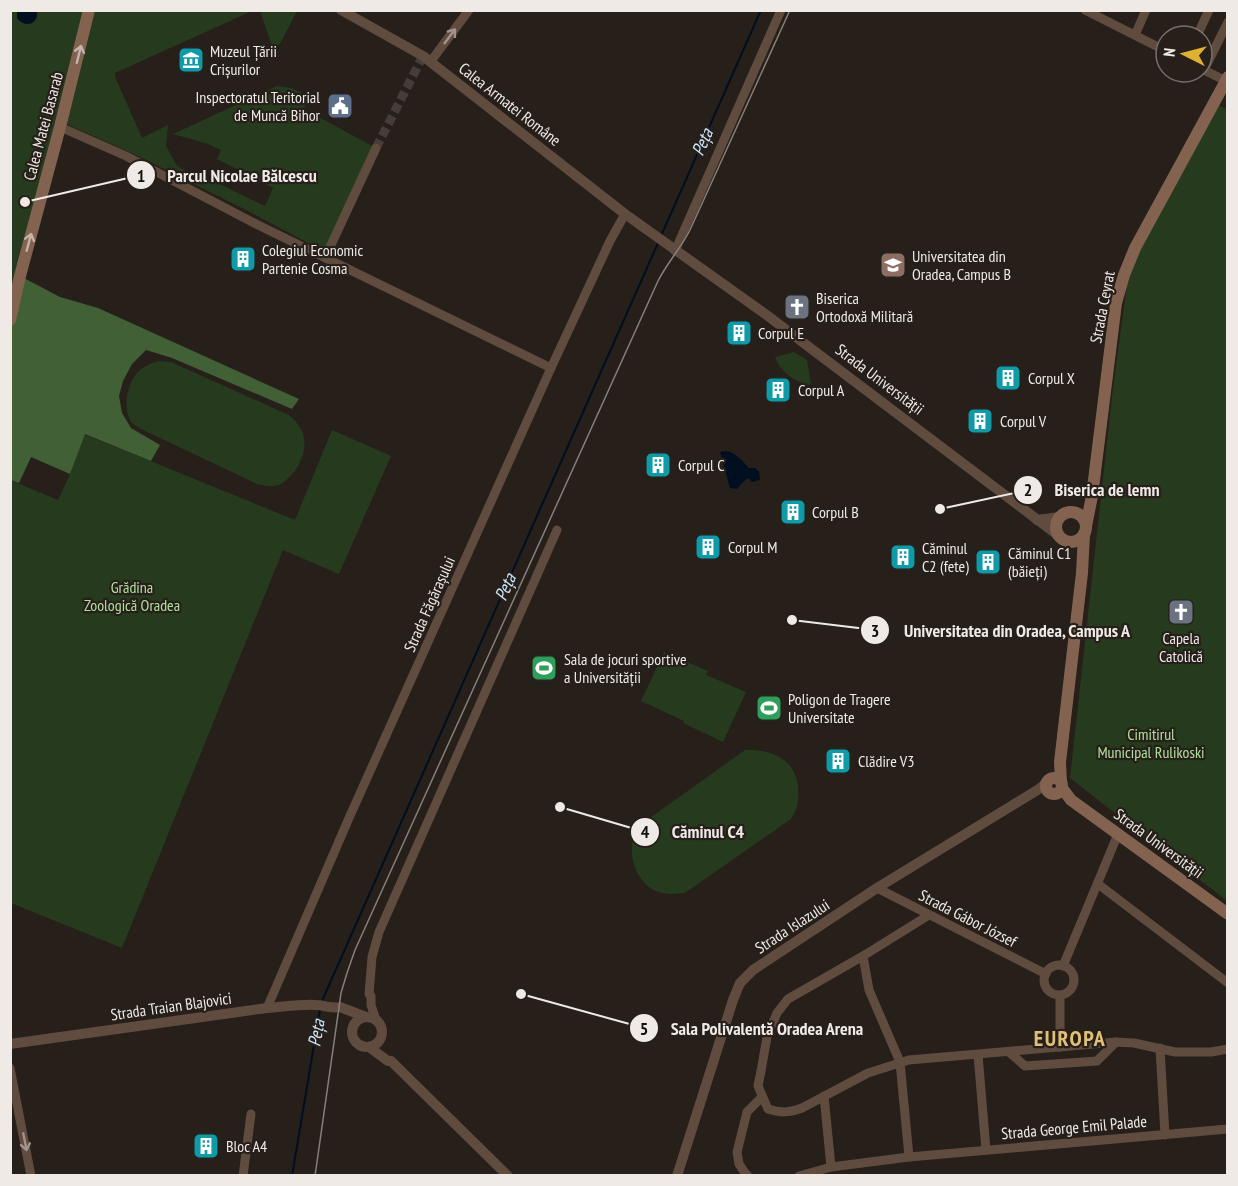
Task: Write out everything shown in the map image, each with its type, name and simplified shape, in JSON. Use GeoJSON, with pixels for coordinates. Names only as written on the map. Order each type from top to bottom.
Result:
{"type":"FeatureCollection","features":[{"type":"Feature","properties":{"kind":"main road","name":"Calea Matei Basarab"},"geometry":{"type":"LineString","coordinates":[[10,320],[89,10]]}},
{"type":"Feature","properties":{"kind":"main road","name":"Strada Ceyrat"},"geometry":{"type":"LineString","coordinates":[[1085,530],[1092,496],[1116,303],[1124,274],[1135,248],[1227,79]]}},
{"type":"Feature","properties":{"kind":"main road"},"geometry":{"type":"LineString","coordinates":[[1085,530],[1077,541],[1063,539],[1056,527],[1065,515],[1092,496]]}},
{"type":"Feature","properties":{"kind":"main road"},"geometry":{"type":"LineString","coordinates":[[1051,787],[1060,762],[1085,530],[1084,520],[1078,514],[1065,515]]}},
{"type":"Feature","properties":{"kind":"main road","name":"Strada Universității"},"geometry":{"type":"LineString","coordinates":[[1063,539],[1082,573]]}},
{"type":"Feature","properties":{"kind":"main road","name":"Strada Universității"},"geometry":{"type":"LineString","coordinates":[[1051,787],[1227,914]]}},
{"type":"Feature","properties":{"kind":"street","name":"Calea Armatei Române"},"geometry":{"type":"LineString","coordinates":[[341,10],[430,61],[651,234]]}},
{"type":"Feature","properties":{"kind":"street"},"geometry":{"type":"LineString","coordinates":[[430,61],[469,10]]}},
{"type":"Feature","properties":{"kind":"street"},"geometry":{"type":"LineString","coordinates":[[673,250],[781,10]]}},
{"type":"Feature","properties":{"kind":"street"},"geometry":{"type":"LineString","coordinates":[[1135,35],[1146,10]]}},
{"type":"Feature","properties":{"kind":"street"},"geometry":{"type":"LineString","coordinates":[[1203,24],[1209,10]]}},
{"type":"Feature","properties":{"kind":"street"},"geometry":{"type":"LineString","coordinates":[[1088,11],[1154,45]]}},
{"type":"Feature","properties":{"kind":"street"},"geometry":{"type":"LineString","coordinates":[[1214,47],[1227,22]]}},
{"type":"Feature","properties":{"kind":"street"},"geometry":{"type":"LineString","coordinates":[[60,127],[126,156],[325,258],[551,368]]}},
{"type":"Feature","properties":{"kind":"street"},"geometry":{"type":"LineString","coordinates":[[325,258],[376,148]]}},
{"type":"Feature","properties":{"kind":"street","name":"Strada Făgărașului"},"geometry":{"type":"LineString","coordinates":[[267,1008],[349,818],[551,368],[610,241],[625,214]]}},
{"type":"Feature","properties":{"kind":"street","name":"Strada Universității"},"geometry":{"type":"LineString","coordinates":[[651,234],[768,316],[1063,539]]}},
{"type":"Feature","properties":{"kind":"street"},"geometry":{"type":"LineString","coordinates":[[1037,520],[1065,515]]}},
{"type":"Feature","properties":{"kind":"street"},"geometry":{"type":"LineString","coordinates":[[508,1176],[391,1060],[369,1047],[360,1046],[354,1041],[352,1034],[371,1005],[369,994],[372,957],[380,932],[558,530]]}},
{"type":"Feature","properties":{"kind":"street","name":"Strada Islazului"},"geometry":{"type":"LineString","coordinates":[[677,1176],[740,983],[753,970],[877,888],[1051,787]]}},
{"type":"Feature","properties":{"kind":"street"},"geometry":{"type":"LineString","coordinates":[[1063,966],[1118,834]]}},
{"type":"Feature","properties":{"kind":"street"},"geometry":{"type":"LineString","coordinates":[[1098,884],[1227,983]]}},
{"type":"Feature","properties":{"kind":"street","name":"Strada Gábor József"},"geometry":{"type":"LineString","coordinates":[[877,888],[1046,974]]}},
{"type":"Feature","properties":{"kind":"street"},"geometry":{"type":"LineString","coordinates":[[929,915],[788,999],[777,1013],[767,1037],[758,1086],[768,1109],[791,1112],[867,1073],[909,1060],[1116,1042],[1134,1043],[1175,1052],[1195,1053],[1227,1049]]}},
{"type":"Feature","properties":{"kind":"street"},"geometry":{"type":"LineString","coordinates":[[863,956],[869,990],[900,1062],[909,1157]]}},
{"type":"Feature","properties":{"kind":"street"},"geometry":{"type":"LineString","coordinates":[[1063,966],[1070,970],[1074,980],[1071,990],[1060,996],[1050,992],[1044,981],[1046,974],[1053,967],[1063,966]]}},
{"type":"Feature","properties":{"kind":"street"},"geometry":{"type":"LineString","coordinates":[[363,1020],[366,996],[369,994]]}},
{"type":"Feature","properties":{"kind":"street"},"geometry":{"type":"LineString","coordinates":[[1060,996],[1060,1047]]}},
{"type":"Feature","properties":{"kind":"street","name":"Strada Traian Blajovici"},"geometry":{"type":"LineString","coordinates":[[10,1044],[303,1005],[334,1008],[345,1019],[363,1020]]}},
{"type":"Feature","properties":{"kind":"street"},"geometry":{"type":"LineString","coordinates":[[363,1020],[381,1026],[391,1060]]}},
{"type":"Feature","properties":{"kind":"street"},"geometry":{"type":"LineString","coordinates":[[369,1047],[377,1043],[382,1034]]}},
{"type":"Feature","properties":{"kind":"street"},"geometry":{"type":"LineString","coordinates":[[1009,1052],[1025,1066],[1097,1061],[1116,1042]]}},
{"type":"Feature","properties":{"kind":"street","name":"Strada George Emil Palade"},"geometry":{"type":"LineString","coordinates":[[1160,1048],[1165,1135]]}},
{"type":"Feature","properties":{"kind":"street","name":"Strada George Emil Palade"},"geometry":{"type":"LineString","coordinates":[[978,1054],[986,1150]]}},
{"type":"Feature","properties":{"kind":"street"},"geometry":{"type":"LineString","coordinates":[[10,1068],[32,1176]]}},
{"type":"Feature","properties":{"kind":"street"},"geometry":{"type":"LineString","coordinates":[[824,1096],[831,1167]]}},
{"type":"Feature","properties":{"kind":"street"},"geometry":{"type":"LineString","coordinates":[[745,1175],[739,1164],[737,1152],[747,1112],[762,1097]]}},
{"type":"Feature","properties":{"kind":"street"},"geometry":{"type":"LineString","coordinates":[[243,1176],[251,1114]]}},
{"type":"Feature","properties":{"kind":"street","name":"Strada George Emil Palade"},"geometry":{"type":"LineString","coordinates":[[799,1176],[831,1167],[909,1157],[1227,1129]]}},
{"type":"Feature","properties":{"kind":"green space"},"geometry":{"type":"Polygon","coordinates":[[[11,11],[252,11],[115,73],[116,79],[142,138],[168,125],[166,146],[177,166],[204,181],[207,178],[265,206],[273,188],[217,159],[221,150],[173,134],[277,86],[291,88],[310,96],[304,109],[376,148],[327,253],[136,155],[66,124],[11,320],[11,11]]]}},
{"type":"Feature","properties":{"kind":"green space"},"geometry":{"type":"Polygon","coordinates":[[[260,11],[297,11],[274,52],[260,11]]]}},
{"type":"Feature","properties":{"kind":"green space","name":"Cimitirul Municipal Rulikoski"},"geometry":{"type":"Polygon","coordinates":[[[1218,105],[1228,110],[1227,901],[1070,778],[1113,388],[1129,270],[1218,105]]]}},
{"type":"Feature","properties":{"kind":"green space"},"geometry":{"type":"Polygon","coordinates":[[[20,276],[60,297],[98,308],[299,399],[292,409],[172,358],[146,350],[132,364],[123,381],[119,396],[122,413],[131,428],[160,445],[151,461],[85,434],[70,474],[31,457],[19,483],[11,480],[10,320],[20,276]]]}},
{"type":"Feature","properties":{"kind":"green space"},"geometry":{"type":"Polygon","coordinates":[[[794,352],[807,360],[811,384],[809,385],[788,375],[775,357],[794,352]]]}},
{"type":"Feature","properties":{"kind":"green space"},"geometry":{"type":"Polygon","coordinates":[[[158,361],[171,362],[289,415],[300,428],[304,442],[302,456],[295,471],[281,484],[269,486],[257,484],[133,424],[127,409],[127,396],[131,383],[141,369],[158,361]]]}},
{"type":"Feature","properties":{"kind":"green space","name":"Grădina Zoologică Oradea"},"geometry":{"type":"Polygon","coordinates":[[[332,430],[391,456],[339,574],[283,550],[122,948],[11,903],[10,480],[58,500],[84,434],[295,520],[332,430]]]}},
{"type":"Feature","properties":{"kind":"green space"},"geometry":{"type":"Polygon","coordinates":[[[664,652],[708,671],[706,675],[746,692],[723,742],[641,701],[664,652]]]}},
{"type":"Feature","properties":{"kind":"green space"},"geometry":{"type":"Polygon","coordinates":[[[745,750],[764,751],[780,757],[792,769],[798,787],[798,801],[791,819],[685,893],[666,894],[651,888],[641,879],[633,860],[633,841],[640,825],[745,750]]]}},
{"type":"Feature","properties":{"kind":"water"},"geometry":{"type":"Polygon","coordinates":[[[17,11],[37,11],[36,19],[31,24],[24,23],[17,18],[17,11]]]}},
{"type":"Feature","properties":{"kind":"water"},"geometry":{"type":"Polygon","coordinates":[[[726,451],[736,455],[749,468],[755,468],[759,472],[760,480],[752,482],[748,478],[737,489],[730,488],[720,452],[726,451]]]}},
{"type":"Feature","properties":{"kind":"waterway","name":"Peța"},"geometry":{"type":"LineString","coordinates":[[661,236],[761,10]]}},
{"type":"Feature","properties":{"kind":"waterway","name":"Peța"},"geometry":{"type":"LineString","coordinates":[[322,1001],[658,243]]}},
{"type":"Feature","properties":{"kind":"waterway","name":"Peța"},"geometry":{"type":"LineString","coordinates":[[292,1176],[320,1009]]}},
{"type":"Feature","properties":{"kind":"tunnel"},"geometry":{"type":"LineString","coordinates":[[376,148],[423,56]]}},
{"type":"Feature","properties":{"kind":"tram line"},"geometry":{"type":"LineString","coordinates":[[315,1176],[341,993],[355,950],[658,281],[690,230],[790,10]]}},
{"type":"Feature","properties":{"kind":"place","name":"Muzeul Țării Crișurilor"},"geometry":{"type":"Point","coordinates":[191,60]}},
{"type":"Feature","properties":{"kind":"place","name":"Inspectoratul Teritorial de Muncă Bihor"},"geometry":{"type":"Point","coordinates":[340,106]}},
{"type":"Feature","properties":{"kind":"place","name":"Parcul Nicolae Bălcescu"},"geometry":{"type":"Point","coordinates":[25,202]}},
{"type":"Feature","properties":{"kind":"place","name":"Colegiul Economic Partenie Cosma"},"geometry":{"type":"Point","coordinates":[243,259]}},
{"type":"Feature","properties":{"kind":"place","name":"Universitatea din Oradea, Campus B"},"geometry":{"type":"Point","coordinates":[893,265]}},
{"type":"Feature","properties":{"kind":"place","name":"Biserica Ortodoxă Militară"},"geometry":{"type":"Point","coordinates":[797,307]}},
{"type":"Feature","properties":{"kind":"place","name":"Corpul E"},"geometry":{"type":"Point","coordinates":[739,333]}},
{"type":"Feature","properties":{"kind":"place","name":"Corpul X"},"geometry":{"type":"Point","coordinates":[1008,378]}},
{"type":"Feature","properties":{"kind":"place","name":"Corpul A"},"geometry":{"type":"Point","coordinates":[778,390]}},
{"type":"Feature","properties":{"kind":"place","name":"Corpul V"},"geometry":{"type":"Point","coordinates":[980,421]}},
{"type":"Feature","properties":{"kind":"place","name":"Corpul C"},"geometry":{"type":"Point","coordinates":[658,465]}},
{"type":"Feature","properties":{"kind":"place","name":"Biserica de lemn"},"geometry":{"type":"Point","coordinates":[940,509]}},
{"type":"Feature","properties":{"kind":"place","name":"Corpul B"},"geometry":{"type":"Point","coordinates":[793,512]}},
{"type":"Feature","properties":{"kind":"place","name":"Corpul M"},"geometry":{"type":"Point","coordinates":[708,547]}},
{"type":"Feature","properties":{"kind":"place","name":"Căminul C2 (fete)"},"geometry":{"type":"Point","coordinates":[903,557]}},
{"type":"Feature","properties":{"kind":"place","name":"Căminul C1 (băieți)"},"geometry":{"type":"Point","coordinates":[988,562]}},
{"type":"Feature","properties":{"kind":"place","name":"Capela Catolică"},"geometry":{"type":"Point","coordinates":[1181,612]}},
{"type":"Feature","properties":{"kind":"place","name":"Universitatea din Oradea, Campus A"},"geometry":{"type":"Point","coordinates":[792,620]}},
{"type":"Feature","properties":{"kind":"place","name":"Sala de jocuri sportive a Universității"},"geometry":{"type":"Point","coordinates":[544,668]}},
{"type":"Feature","properties":{"kind":"place","name":"Poligon de Tragere Universitate"},"geometry":{"type":"Point","coordinates":[769,708]}},
{"type":"Feature","properties":{"kind":"place","name":"Clădire V3"},"geometry":{"type":"Point","coordinates":[838,761]}},
{"type":"Feature","properties":{"kind":"place","name":"Căminul C4"},"geometry":{"type":"Point","coordinates":[560,807]}},
{"type":"Feature","properties":{"kind":"place","name":"Sala Polivalentă Oradea Arena"},"geometry":{"type":"Point","coordinates":[521,994]}},
{"type":"Feature","properties":{"kind":"place","name":"Bloc A4"},"geometry":{"type":"Point","coordinates":[206,1146]}},
{"type":"Feature","properties":{"kind":"district","name":"EUROPA"},"geometry":{"type":"Point","coordinates":[1070,1038]}}]}
